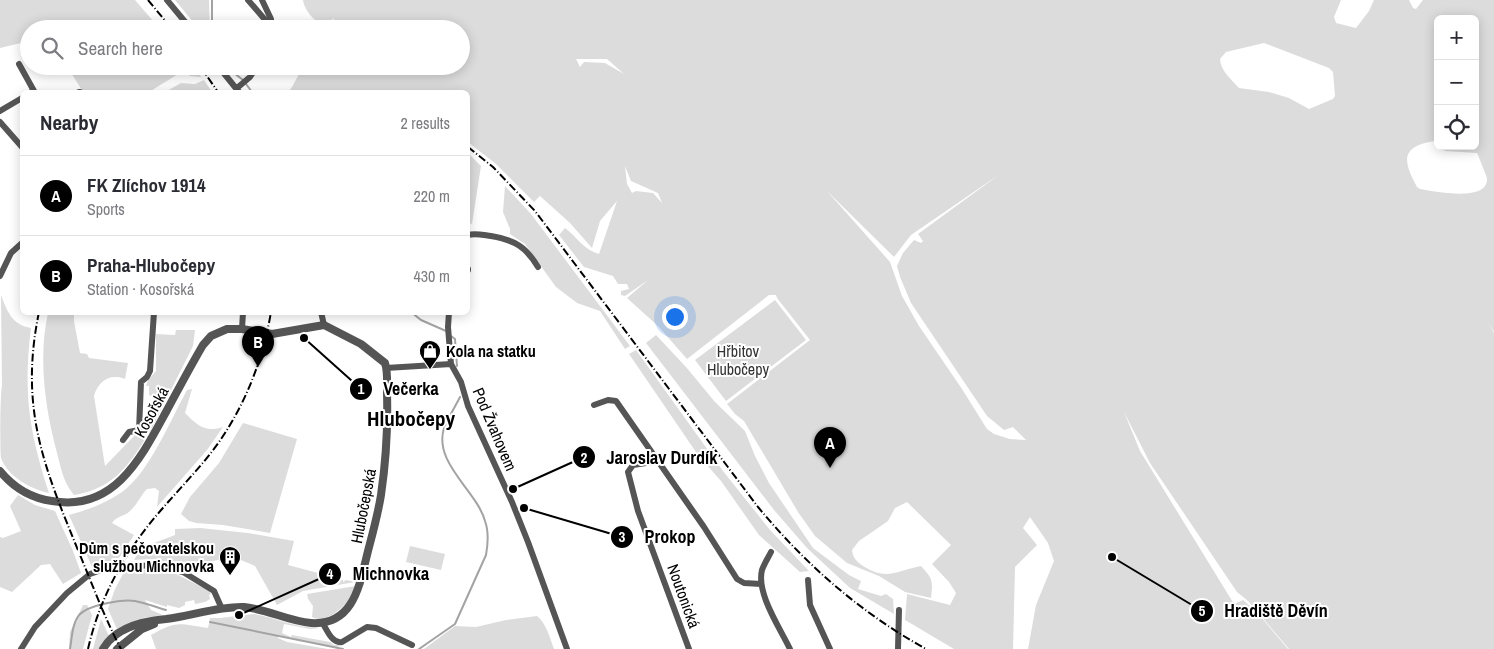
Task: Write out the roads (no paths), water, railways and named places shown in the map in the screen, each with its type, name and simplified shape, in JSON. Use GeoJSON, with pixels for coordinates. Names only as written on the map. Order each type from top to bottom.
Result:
{"type":"FeatureCollection","features":[{"type":"Feature","properties":{"kind":"street"},"geometry":{"type":"LineString","coordinates":[[167,0],[184,20]]}},
{"type":"Feature","properties":{"kind":"street"},"geometry":{"type":"LineString","coordinates":[[248,0],[266,20]]}},
{"type":"Feature","properties":{"kind":"street"},"geometry":{"type":"LineString","coordinates":[[262,0],[271,20]]}},
{"type":"Feature","properties":{"kind":"street"},"geometry":{"type":"LineString","coordinates":[[25,75],[33,90]]}},
{"type":"Feature","properties":{"kind":"street"},"geometry":{"type":"LineString","coordinates":[[227,75],[239,88],[252,75]]}},
{"type":"Feature","properties":{"kind":"street"},"geometry":{"type":"LineString","coordinates":[[0,111],[20,99]]}},
{"type":"Feature","properties":{"kind":"street"},"geometry":{"type":"LineString","coordinates":[[0,122],[20,145]]}},
{"type":"Feature","properties":{"kind":"street"},"geometry":{"type":"LineString","coordinates":[[470,234],[474,233],[507,239],[525,249],[538,267]]}},
{"type":"Feature","properties":{"kind":"street"},"geometry":{"type":"LineString","coordinates":[[0,276],[10,254],[20,245]]}},
{"type":"Feature","properties":{"kind":"street"},"geometry":{"type":"LineString","coordinates":[[123,440],[129,432],[139,430],[140,382],[147,377],[150,371],[154,315]]}},
{"type":"Feature","properties":{"kind":"street"},"geometry":{"type":"LineString","coordinates":[[242,328],[243,315]]}},
{"type":"Feature","properties":{"kind":"street"},"geometry":{"type":"LineString","coordinates":[[322,315],[324,325],[360,344],[384,362],[386,368],[451,364],[449,315]]}},
{"type":"Feature","properties":{"kind":"street","name":"Kosořská"},"geometry":{"type":"LineString","coordinates":[[0,471],[14,486],[37,498],[57,502],[75,502],[102,494],[123,479],[134,468],[206,340],[220,331],[242,328],[272,334],[324,325]]}},
{"type":"Feature","properties":{"kind":"street","name":"Pod Žvahovem"},"geometry":{"type":"LineString","coordinates":[[451,364],[461,382],[468,406],[512,502],[567,649]]}},
{"type":"Feature","properties":{"kind":"street","name":"Hlubočepská"},"geometry":{"type":"LineString","coordinates":[[322,622],[340,615],[354,600],[376,522],[384,479],[387,443],[386,368]]}},
{"type":"Feature","properties":{"kind":"street"},"geometry":{"type":"LineString","coordinates":[[594,405],[608,400],[616,401],[704,527],[737,579],[744,583],[761,584]]}},
{"type":"Feature","properties":{"kind":"street","name":"Noutonická"},"geometry":{"type":"LineString","coordinates":[[659,461],[633,465],[628,472],[638,511],[689,649]]}},
{"type":"Feature","properties":{"kind":"street"},"geometry":{"type":"LineString","coordinates":[[771,552],[762,570],[761,584],[766,600],[790,649]]}},
{"type":"Feature","properties":{"kind":"street"},"geometry":{"type":"LineString","coordinates":[[21,649],[35,627],[67,593],[90,574],[107,568],[155,565],[183,572],[214,591],[222,608]]}},
{"type":"Feature","properties":{"kind":"street"},"geometry":{"type":"LineString","coordinates":[[808,580],[810,605],[830,649]]}},
{"type":"Feature","properties":{"kind":"street"},"geometry":{"type":"LineString","coordinates":[[103,649],[111,639],[124,630],[148,621],[222,608],[254,608],[301,621],[322,622],[334,641],[338,643],[367,627],[376,628],[412,645]]}},
{"type":"Feature","properties":{"kind":"street"},"geometry":{"type":"LineString","coordinates":[[898,649],[899,610]]}},
{"type":"Feature","properties":{"kind":"street"},"geometry":{"type":"LineString","coordinates":[[117,649],[142,629],[168,619]]}},
{"type":"Feature","properties":{"kind":"waterway"},"geometry":{"type":"LineString","coordinates":[[212,0],[212,20]]}},
{"type":"Feature","properties":{"kind":"waterway"},"geometry":{"type":"LineString","coordinates":[[237,75],[243,80]]}},
{"type":"Feature","properties":{"kind":"waterway"},"geometry":{"type":"LineString","coordinates":[[246,84],[250,90]]}},
{"type":"Feature","properties":{"kind":"waterway"},"geometry":{"type":"LineString","coordinates":[[415,315],[421,320],[446,331]]}},
{"type":"Feature","properties":{"kind":"waterway"},"geometry":{"type":"LineString","coordinates":[[451,336],[455,339],[457,366]]}},
{"type":"Feature","properties":{"kind":"waterway"},"geometry":{"type":"LineString","coordinates":[[419,649],[455,624],[487,551],[488,538],[485,521],[474,499],[450,465],[442,441],[444,428],[460,397]]}},
{"type":"Feature","properties":{"kind":"waterway"},"geometry":{"type":"LineString","coordinates":[[70,649],[75,623],[79,615],[90,608],[114,602],[129,601],[166,610]]}},
{"type":"Feature","properties":{"kind":"waterway"},"geometry":{"type":"LineString","coordinates":[[210,622],[343,649]]}},
{"type":"Feature","properties":{"kind":"railway"},"geometry":{"type":"LineString","coordinates":[[148,0],[165,20]]}},
{"type":"Feature","properties":{"kind":"railway"},"geometry":{"type":"LineString","coordinates":[[206,75],[217,90]]}},
{"type":"Feature","properties":{"kind":"railway"},"geometry":{"type":"LineString","coordinates":[[470,149],[493,167],[535,211],[758,507],[795,549],[857,604],[926,649]]}},
{"type":"Feature","properties":{"kind":"railway"},"geometry":{"type":"LineString","coordinates":[[39,315],[32,379],[38,437],[67,523],[104,614],[121,649]]}},
{"type":"Feature","properties":{"kind":"railway"},"geometry":{"type":"LineString","coordinates":[[88,649],[93,629],[107,592],[126,557],[162,509],[199,468],[229,427],[245,396],[258,364],[270,315]]}},
{"type":"Feature","properties":{"kind":"place","name":"Večerka"},"geometry":{"type":"Point","coordinates":[304,338]}},
{"type":"Feature","properties":{"kind":"place","name":"Praha-Hlubočepy"},"geometry":{"type":"Point","coordinates":[258,367]}},
{"type":"Feature","properties":{"kind":"place","name":"Kola na statku"},"geometry":{"type":"Point","coordinates":[430,370]}},
{"type":"Feature","properties":{"kind":"place","name":"FK Zlíchov 1914"},"geometry":{"type":"Point","coordinates":[830,468]}},
{"type":"Feature","properties":{"kind":"place","name":"Jaroslav Durdík"},"geometry":{"type":"Point","coordinates":[513,489]}},
{"type":"Feature","properties":{"kind":"place","name":"Prokop"},"geometry":{"type":"Point","coordinates":[524,508]}},
{"type":"Feature","properties":{"kind":"place","name":"Hradiště Děvín"},"geometry":{"type":"Point","coordinates":[1112,557]}},
{"type":"Feature","properties":{"kind":"place","name":"Dům s pečovatelskou službou Michnovka"},"geometry":{"type":"Point","coordinates":[230,576]}},
{"type":"Feature","properties":{"kind":"place","name":"Michnovka"},"geometry":{"type":"Point","coordinates":[239,615]}},
{"type":"Feature","properties":{"kind":"district","name":"Hlubočepy"},"geometry":{"type":"Point","coordinates":[411,419]}},
{"type":"Feature","properties":{"kind":"park label","name":"Hřbitov Hlubočepy"},"geometry":{"type":"Point","coordinates":[738,360]}}]}
